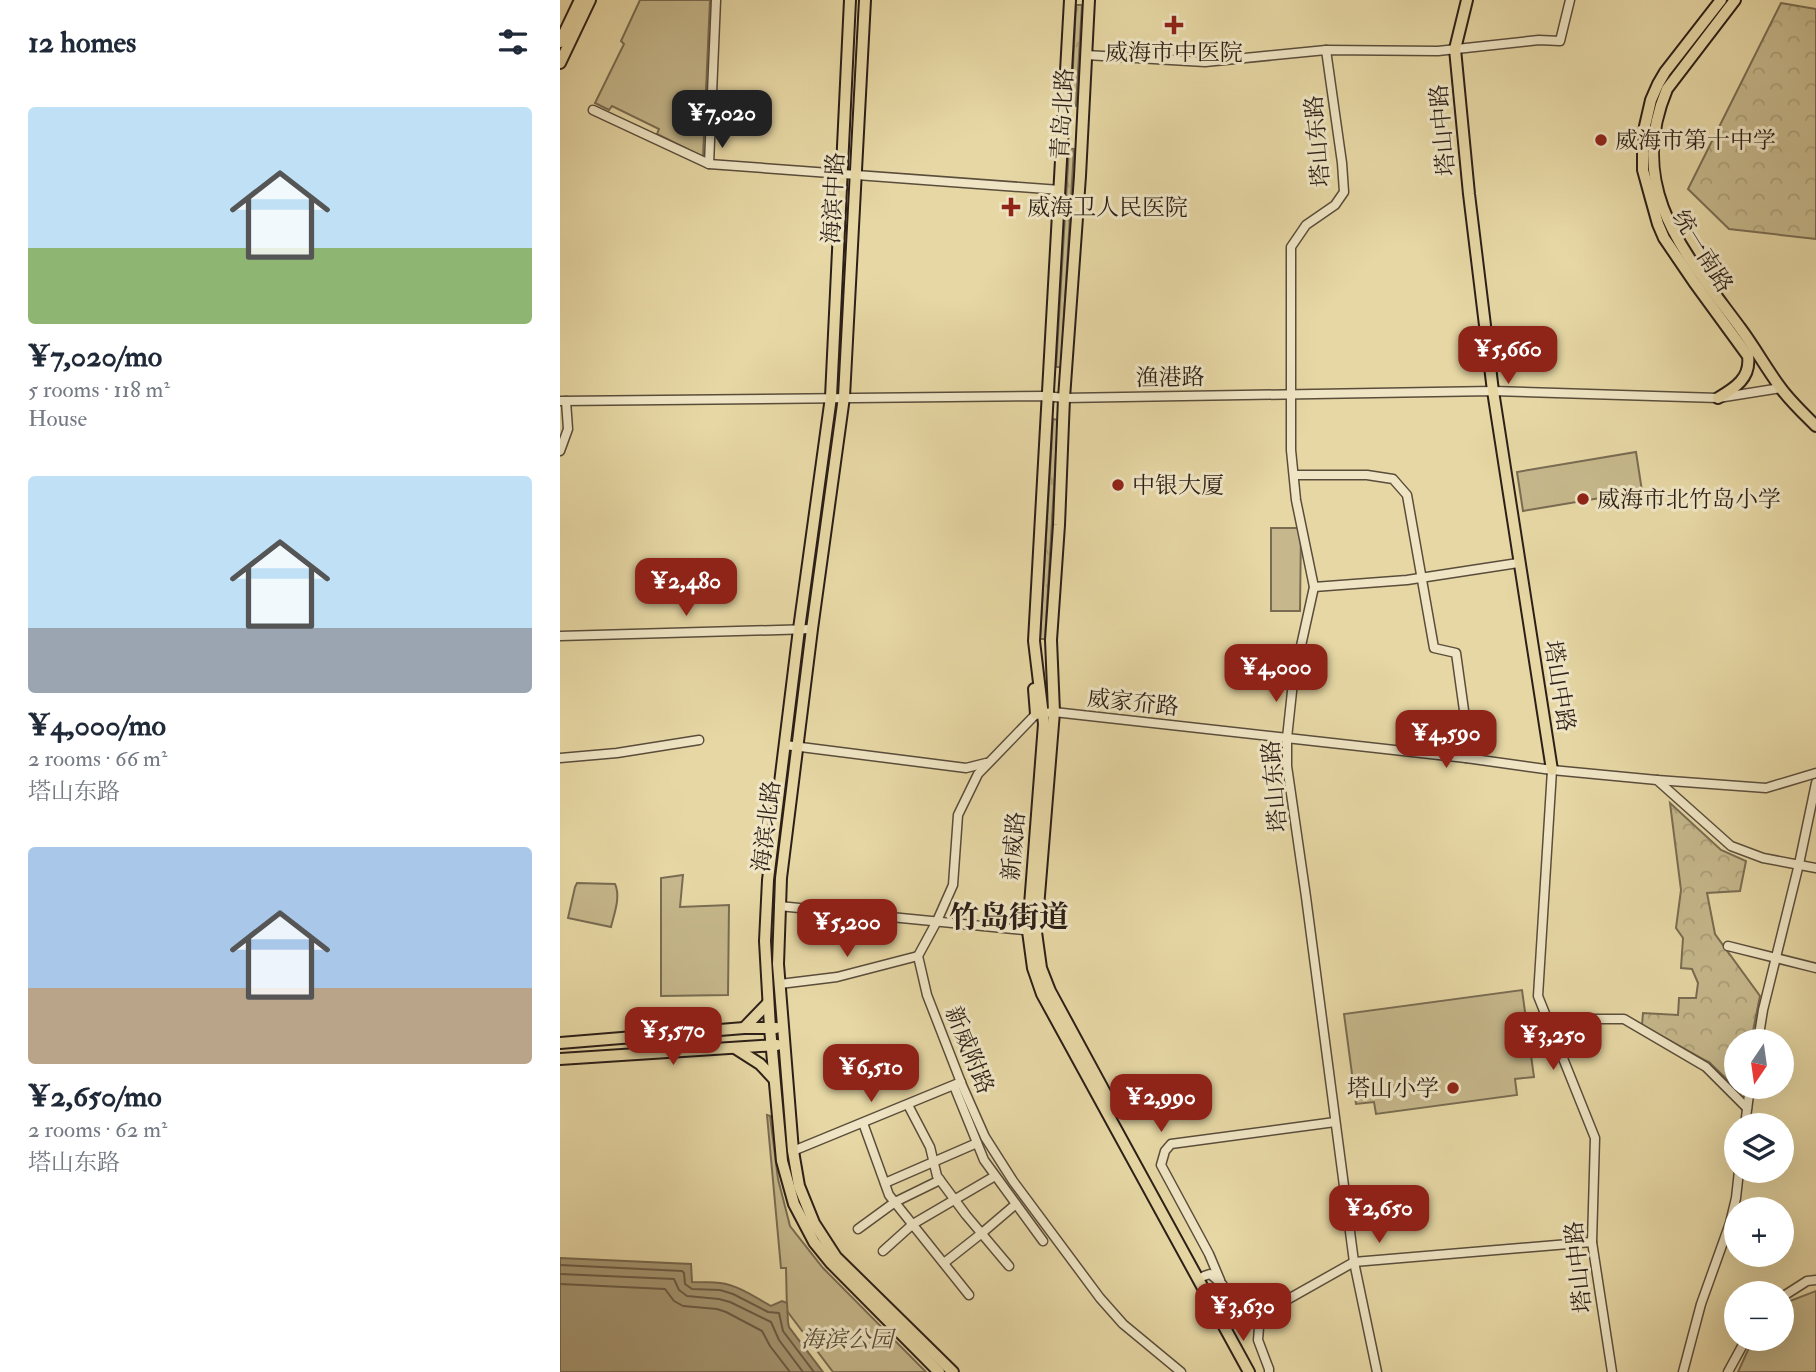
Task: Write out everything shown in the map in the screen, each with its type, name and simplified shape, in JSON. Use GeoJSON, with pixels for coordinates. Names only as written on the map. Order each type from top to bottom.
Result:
{"type":"FeatureCollection","features":[{"type":"Feature","properties":{"kind":"main road"},"geometry":{"type":"LineString","coordinates":[[560,42],[580,0]]}},
{"type":"Feature","properties":{"kind":"main road"},"geometry":{"type":"LineString","coordinates":[[560,63],[590,0]]}},
{"type":"Feature","properties":{"kind":"main road","name":"海滨中路"},"geometry":{"type":"LineString","coordinates":[[831,397],[850,0]]}},
{"type":"Feature","properties":{"kind":"main road","name":"海滨中路"},"geometry":{"type":"LineString","coordinates":[[844,397],[865,0]]}},
{"type":"Feature","properties":{"kind":"main road","name":"青岛北路"},"geometry":{"type":"LineString","coordinates":[[1046,397],[1070,0]]}},
{"type":"Feature","properties":{"kind":"main road","name":"青岛北路"},"geometry":{"type":"LineString","coordinates":[[1064,398],[1089,0]]}},
{"type":"Feature","properties":{"kind":"main road","name":"塔山中路"},"geometry":{"type":"LineString","coordinates":[[1467,0],[1455,49],[1469,194],[1493,391],[1552,770]]}},
{"type":"Feature","properties":{"kind":"main road","name":"统一南路"},"geometry":{"type":"LineString","coordinates":[[1718,398],[1740,384],[1747,374],[1748,356],[1664,238],[1643,170],[1643,145],[1651,100],[1658,84],[1721,0]]}},
{"type":"Feature","properties":{"kind":"main road","name":"统一南路"},"geometry":{"type":"LineString","coordinates":[[1735,0],[1667,89],[1655,127],[1653,168],[1664,214],[1674,234],[1781,388],[1816,426]]}},
{"type":"Feature","properties":{"kind":"main road","name":"海滨北路"},"geometry":{"type":"LineString","coordinates":[[831,397],[799,629],[766,906],[768,1003],[782,1161],[794,1204],[814,1242],[831,1263],[939,1372]]}},
{"type":"Feature","properties":{"kind":"main road","name":"海滨北路"},"geometry":{"type":"LineString","coordinates":[[844,397],[780,878],[780,984],[793,1150],[799,1186],[814,1223],[836,1257],[953,1372]]}},
{"type":"Feature","properties":{"kind":"main road","name":"新威路"},"geometry":{"type":"LineString","coordinates":[[1046,397],[1034,641],[1045,724],[1032,968],[1042,994],[1249,1372]]}},
{"type":"Feature","properties":{"kind":"main road","name":"新威路"},"geometry":{"type":"LineString","coordinates":[[1044,713],[1059,525],[1064,398]]}},
{"type":"Feature","properties":{"kind":"main road","name":"新威路"},"geometry":{"type":"LineString","coordinates":[[1032,931],[1049,991],[1256,1372]]}},
{"type":"Feature","properties":{"kind":"main road"},"geometry":{"type":"LineString","coordinates":[[744,1028],[768,1003]]}},
{"type":"Feature","properties":{"kind":"main road"},"geometry":{"type":"LineString","coordinates":[[560,1043],[783,1027]]}},
{"type":"Feature","properties":{"kind":"main road"},"geometry":{"type":"LineString","coordinates":[[560,1059],[784,1044]]}},
{"type":"Feature","properties":{"kind":"main road"},"geometry":{"type":"LineString","coordinates":[[732,1047],[760,1064],[775,1079]]}},
{"type":"Feature","properties":{"kind":"street"},"geometry":{"type":"LineString","coordinates":[[709,164],[716,0]]}},
{"type":"Feature","properties":{"kind":"street"},"geometry":{"type":"LineString","coordinates":[[1086,55],[1205,62],[1326,50],[1438,51],[1539,40],[1560,41],[1570,0]]}},
{"type":"Feature","properties":{"kind":"street","name":"塔山东路"},"geometry":{"type":"LineString","coordinates":[[1326,50],[1342,163],[1343,192],[1335,205],[1306,225],[1292,247],[1291,450],[1296,500],[1314,587],[1293,682],[1287,766],[1354,1262],[1377,1372]]}},
{"type":"Feature","properties":{"kind":"street"},"geometry":{"type":"LineString","coordinates":[[593,110],[709,164],[1060,190]]}},
{"type":"Feature","properties":{"kind":"street","name":"渔港路"},"geometry":{"type":"LineString","coordinates":[[563,401],[831,397],[1064,398],[1493,391],[1718,398],[1781,388]]}},
{"type":"Feature","properties":{"kind":"street"},"geometry":{"type":"LineString","coordinates":[[560,451],[568,429],[563,401]]}},
{"type":"Feature","properties":{"kind":"street"},"geometry":{"type":"LineString","coordinates":[[1294,475],[1367,475],[1393,479],[1408,495],[1434,648],[1456,653],[1468,732],[1466,758]]}},
{"type":"Feature","properties":{"kind":"street"},"geometry":{"type":"LineString","coordinates":[[1314,587],[1422,578],[1518,563]]}},
{"type":"Feature","properties":{"kind":"street"},"geometry":{"type":"LineString","coordinates":[[560,636],[812,629]]}},
{"type":"Feature","properties":{"kind":"street"},"geometry":{"type":"LineString","coordinates":[[780,984],[837,977],[918,956],[953,885],[958,815],[978,774],[1044,713]]}},
{"type":"Feature","properties":{"kind":"street","name":"威家夼路"},"geometry":{"type":"LineString","coordinates":[[1044,713],[1657,780],[1766,788],[1816,773]]}},
{"type":"Feature","properties":{"kind":"street"},"geometry":{"type":"LineString","coordinates":[[560,758],[617,753],[699,740]]}},
{"type":"Feature","properties":{"kind":"street"},"geometry":{"type":"LineString","coordinates":[[785,745],[966,768],[988,763]]}},
{"type":"Feature","properties":{"kind":"street","name":"塔山中路"},"geometry":{"type":"LineString","coordinates":[[1552,770],[1538,996],[1595,1138],[1592,1242],[1612,1372]]}},
{"type":"Feature","properties":{"kind":"street"},"geometry":{"type":"LineString","coordinates":[[1657,780],[1731,846],[1763,858],[1816,867]]}},
{"type":"Feature","properties":{"kind":"street"},"geometry":{"type":"LineString","coordinates":[[1760,1029],[1816,783]]}},
{"type":"Feature","properties":{"kind":"street"},"geometry":{"type":"LineString","coordinates":[[779,906],[1032,931]]}},
{"type":"Feature","properties":{"kind":"street"},"geometry":{"type":"LineString","coordinates":[[1728,946],[1816,968]]}},
{"type":"Feature","properties":{"kind":"street","name":"新威附路"},"geometry":{"type":"LineString","coordinates":[[918,956],[927,995],[958,1084],[985,1137],[1052,1235],[1123,1324],[1181,1372]]}},
{"type":"Feature","properties":{"kind":"street"},"geometry":{"type":"LineString","coordinates":[[1547,1019],[1624,1019],[1706,1067],[1747,1108]]}},
{"type":"Feature","properties":{"kind":"street"},"geometry":{"type":"LineString","coordinates":[[793,1150],[958,1084],[984,1160],[1043,1241]]}},
{"type":"Feature","properties":{"kind":"street"},"geometry":{"type":"LineString","coordinates":[[1746,1113],[1748,1099]]}},
{"type":"Feature","properties":{"kind":"street"},"geometry":{"type":"LineString","coordinates":[[908,1105],[930,1147],[937,1176],[1009,1266]]}},
{"type":"Feature","properties":{"kind":"street"},"geometry":{"type":"LineString","coordinates":[[1335,1122],[1171,1144],[1165,1151],[1161,1165],[1209,1254],[1222,1284],[1238,1309],[1260,1315],[1354,1262],[1592,1242]]}},
{"type":"Feature","properties":{"kind":"street"},"geometry":{"type":"LineString","coordinates":[[863,1123],[890,1195],[969,1295]]}},
{"type":"Feature","properties":{"kind":"street"},"geometry":{"type":"LineString","coordinates":[[885,1183],[977,1143]]}},
{"type":"Feature","properties":{"kind":"street"},"geometry":{"type":"LineString","coordinates":[[883,1251],[913,1224],[995,1176]]}},
{"type":"Feature","properties":{"kind":"street"},"geometry":{"type":"LineString","coordinates":[[858,1229],[895,1202],[940,1180]]}},
{"type":"Feature","properties":{"kind":"street"},"geometry":{"type":"LineString","coordinates":[[1683,1372],[1701,1304],[1730,1223],[1738,1183]]}},
{"type":"Feature","properties":{"kind":"street"},"geometry":{"type":"LineString","coordinates":[[943,1263],[1016,1204]]}},
{"type":"Feature","properties":{"kind":"street"},"geometry":{"type":"LineString","coordinates":[[1204,1276],[1210,1274],[1222,1284]]}},
{"type":"Feature","properties":{"kind":"street"},"geometry":{"type":"LineString","coordinates":[[1794,1289],[1807,1281],[1816,1280]]}},
{"type":"Feature","properties":{"kind":"street"},"geometry":{"type":"LineString","coordinates":[[1260,1315],[1258,1340],[1269,1372]]}},
{"type":"Feature","properties":{"kind":"street"},"geometry":{"type":"LineString","coordinates":[[1728,1372],[1739,1351]]}},
{"type":"Feature","properties":{"kind":"green space"},"geometry":{"type":"Polygon","coordinates":[[[640,0],[710,0],[703,157],[657,134],[659,129],[612,106],[609,110],[595,103],[624,44],[621,41],[640,0]]]}},
{"type":"Feature","properties":{"kind":"green space"},"geometry":{"type":"Polygon","coordinates":[[[1781,3],[1816,9],[1816,239],[1729,229],[1688,189],[1781,3]]]}},
{"type":"Feature","properties":{"kind":"green space"},"geometry":{"type":"Polygon","coordinates":[[[1076,5],[1082,5],[1076,106],[1071,105],[1076,5]]]}},
{"type":"Feature","properties":{"kind":"green space"},"geometry":{"type":"Polygon","coordinates":[[[1069,148],[1074,149],[1061,367],[1056,367],[1069,148]]]}},
{"type":"Feature","properties":{"kind":"green space"},"geometry":{"type":"Polygon","coordinates":[[[1053,419],[1058,420],[1045,639],[1040,639],[1053,419]]]}},
{"type":"Feature","properties":{"kind":"green space"},"geometry":{"type":"Polygon","coordinates":[[[1636,452],[1642,491],[1523,511],[1517,472],[1636,452]]]}},
{"type":"Feature","properties":{"kind":"green space"},"geometry":{"type":"Polygon","coordinates":[[[1271,528],[1301,528],[1300,611],[1271,611],[1271,528]]]}},
{"type":"Feature","properties":{"kind":"green space"},"geometry":{"type":"Polygon","coordinates":[[[1670,803],[1721,850],[1746,861],[1740,891],[1707,893],[1715,934],[1760,996],[1753,1029],[1724,1029],[1724,1077],[1710,1063],[1642,1025],[1643,1013],[1678,1015],[1679,998],[1696,998],[1698,983],[1692,969],[1681,968],[1683,938],[1676,928],[1681,890],[1670,803]]]}},
{"type":"Feature","properties":{"kind":"green space"},"geometry":{"type":"Polygon","coordinates":[[[683,875],[680,907],[729,905],[728,995],[661,996],[661,878],[683,875]]]}},
{"type":"Feature","properties":{"kind":"green space"},"geometry":{"type":"Polygon","coordinates":[[[577,883],[615,884],[617,900],[611,927],[568,918],[577,883]]]}},
{"type":"Feature","properties":{"kind":"green space"},"geometry":{"type":"Polygon","coordinates":[[[1522,990],[1534,1077],[1515,1079],[1517,1095],[1376,1114],[1374,1102],[1356,1104],[1344,1014],[1522,990]]]}},
{"type":"Feature","properties":{"kind":"green space","name":"海滨公园"},"geometry":{"type":"Polygon","coordinates":[[[767,1115],[770,1116],[778,1179],[790,1226],[823,1268],[926,1372],[833,1372],[787,1311],[786,1268],[781,1268],[767,1115]]]}},
{"type":"Feature","properties":{"kind":"green space"},"geometry":{"type":"Polygon","coordinates":[[[1816,1291],[1816,1372],[1738,1372],[1748,1351],[1794,1351],[1794,1299],[1816,1291]]]}},
{"type":"Feature","properties":{"kind":"water"},"geometry":{"type":"Polygon","coordinates":[[[560,1258],[691,1264],[692,1282],[733,1286],[771,1306],[782,1301],[787,1303],[789,1327],[823,1372],[560,1372],[560,1258]]]}},
{"type":"Feature","properties":{"kind":"place","name":"威海市中医院"},"geometry":{"type":"Point","coordinates":[1174,25]}},
{"type":"Feature","properties":{"kind":"place","name":"威海市第十中学"},"geometry":{"type":"Point","coordinates":[1601,140]}},
{"type":"Feature","properties":{"kind":"place","name":"威海卫人民医院"},"geometry":{"type":"Point","coordinates":[1011,207]}},
{"type":"Feature","properties":{"kind":"place","name":"中银大厦"},"geometry":{"type":"Point","coordinates":[1118,485]}},
{"type":"Feature","properties":{"kind":"place","name":"威海市北竹岛小学"},"geometry":{"type":"Point","coordinates":[1583,499]}},
{"type":"Feature","properties":{"kind":"place","name":"塔山小学"},"geometry":{"type":"Point","coordinates":[1453,1088]}},
{"type":"Feature","properties":{"kind":"district","name":"竹岛街道"},"geometry":{"type":"Point","coordinates":[1009,917]}}]}
